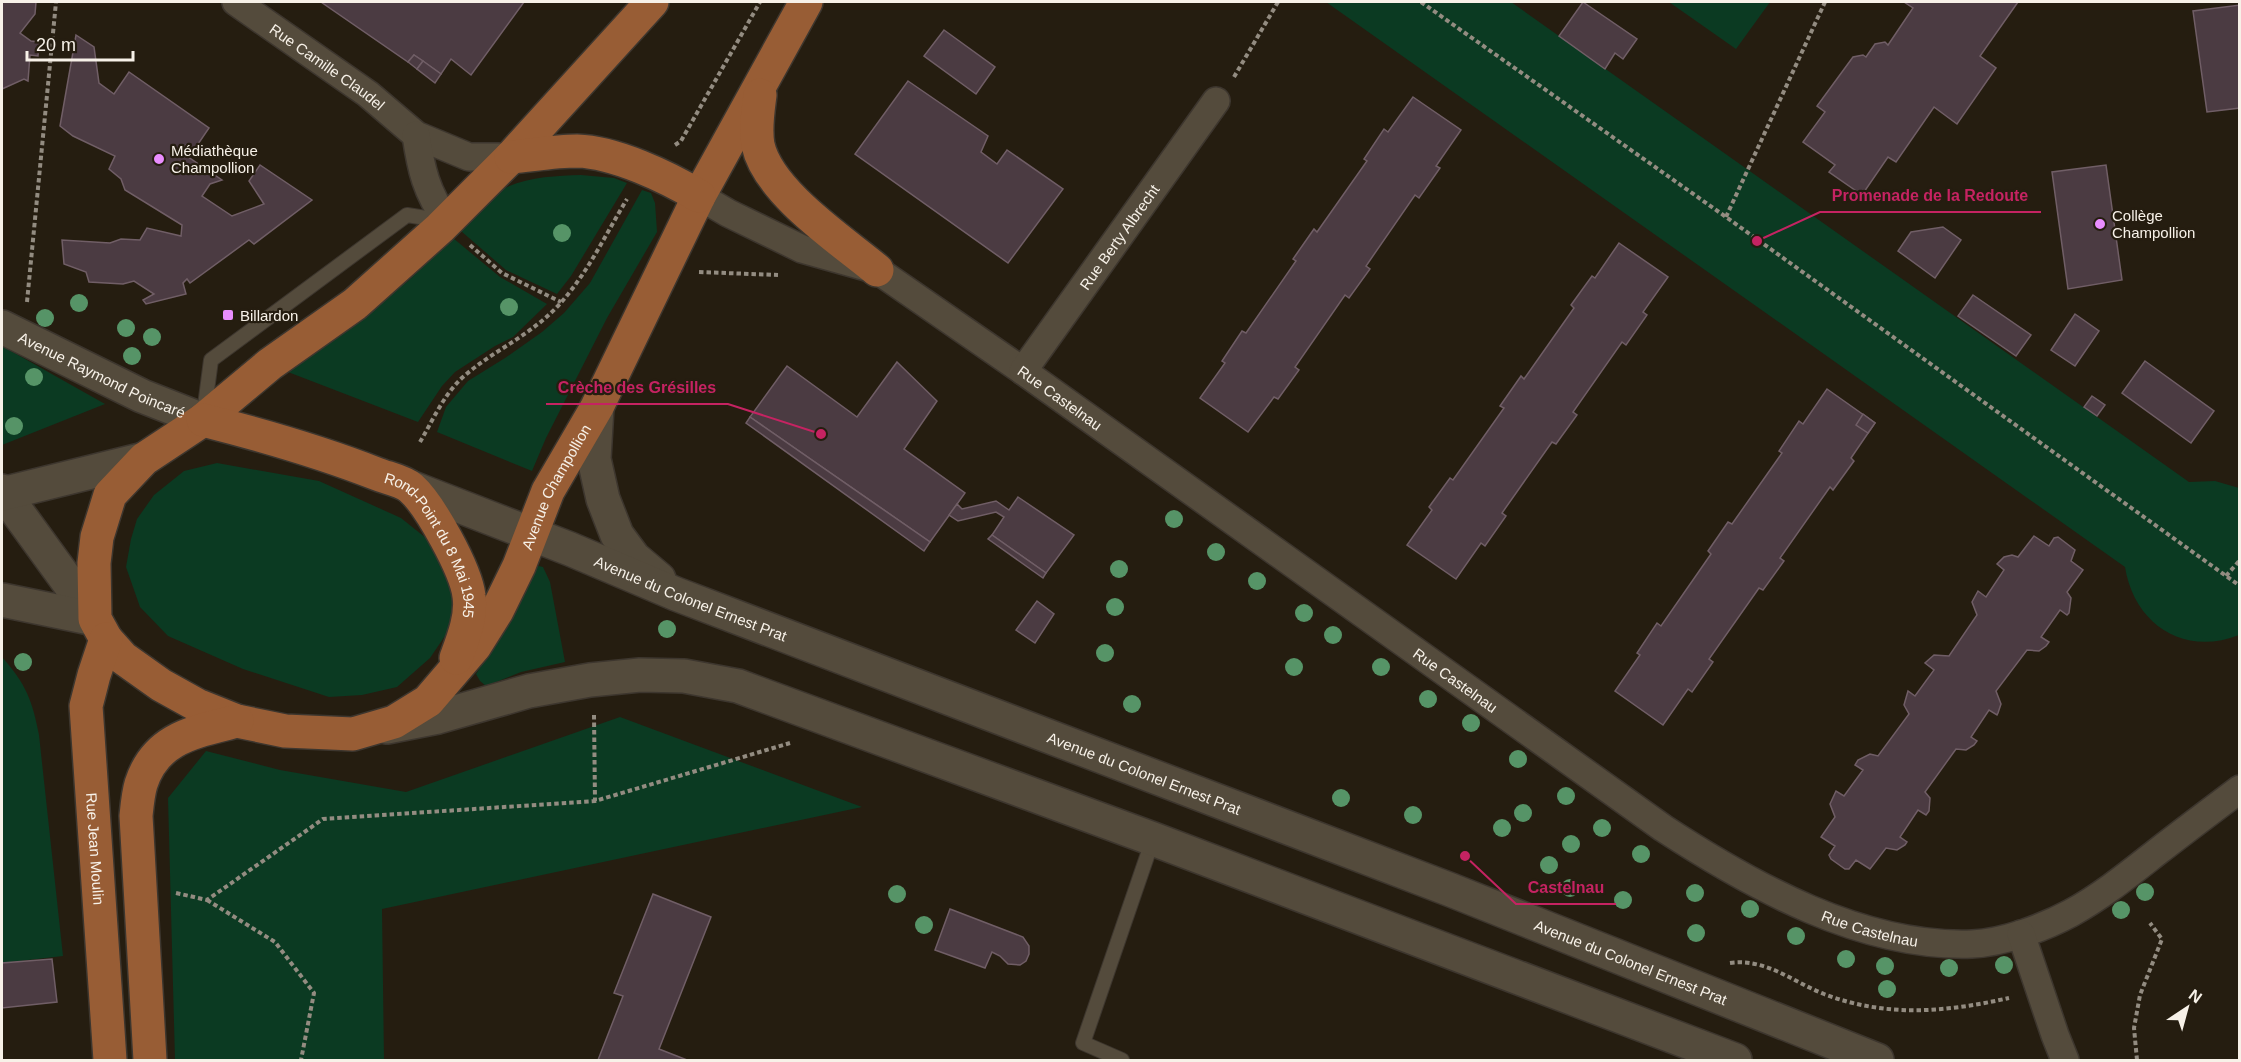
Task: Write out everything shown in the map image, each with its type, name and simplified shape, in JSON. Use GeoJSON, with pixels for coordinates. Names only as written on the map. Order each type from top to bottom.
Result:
{"type":"FeatureCollection","features":[{"type":"Feature","properties":{"kind":"main road"},"geometry":{"type":"LineString","coordinates":[[101,629],[94,563],[97,537],[110,495],[144,459],[203,420],[270,364],[355,304],[447,221],[511,157],[652,2]]}},
{"type":"Feature","properties":{"kind":"main road","name":"Avenue Champollion"},"geometry":{"type":"LineString","coordinates":[[451,674],[475,646],[496,611],[532,534],[548,491],[597,407],[699,196],[806,2]]}},
{"type":"Feature","properties":{"kind":"main road"},"geometry":{"type":"LineString","coordinates":[[761,84],[756,120],[758,146],[768,169],[794,202],[877,270]]}},
{"type":"Feature","properties":{"kind":"main road"},"geometry":{"type":"LineString","coordinates":[[511,157],[578,151],[605,156],[645,169],[699,196]]}},
{"type":"Feature","properties":{"kind":"main road","name":"Avenue Raymond Poincaré"},"geometry":{"type":"LineString","coordinates":[[13,332],[142,396],[203,420]]}},
{"type":"Feature","properties":{"kind":"main road"},"geometry":{"type":"LineString","coordinates":[[597,407],[594,459],[603,499],[617,535],[634,558],[676,594]]}},
{"type":"Feature","properties":{"kind":"main road","name":"Rond-Point du 8 Mai 1945"},"geometry":{"type":"LineString","coordinates":[[101,629],[123,658],[161,685],[197,705],[237,721],[285,730],[353,734],[394,722],[412,713],[428,701],[451,674],[465,631],[469,596],[456,558],[440,528],[410,487],[352,464],[247,431],[203,420]]}},
{"type":"Feature","properties":{"kind":"main road"},"geometry":{"type":"LineString","coordinates":[[101,629],[2,493],[144,459]]}},
{"type":"Feature","properties":{"kind":"main road","name":"Avenue du Colonel Ernest Prat"},"geometry":{"type":"LineString","coordinates":[[410,487],[532,534],[676,594],[1451,890],[1877,1060]]}},
{"type":"Feature","properties":{"kind":"main road"},"geometry":{"type":"LineString","coordinates":[[2,600],[101,629]]}},
{"type":"Feature","properties":{"kind":"main road","name":"Rue Jean Moulin"},"geometry":{"type":"LineString","coordinates":[[101,629],[94,675],[86,706],[110,1060]]}},
{"type":"Feature","properties":{"kind":"main road"},"geometry":{"type":"LineString","coordinates":[[353,734],[438,717],[529,691],[590,680],[640,675],[684,676],[738,686],[1153,839],[1735,1060]]}},
{"type":"Feature","properties":{"kind":"main road"},"geometry":{"type":"LineString","coordinates":[[150,1060],[135,816],[141,784],[150,765],[160,752],[178,738],[237,721]]}},
{"type":"Feature","properties":{"kind":"street","name":"Rue Camille Claudel"},"geometry":{"type":"LineString","coordinates":[[236,2],[368,94],[416,135],[469,157],[511,157]]}},
{"type":"Feature","properties":{"kind":"street","name":"Rue Berty Albrecht"},"geometry":{"type":"LineString","coordinates":[[1023,371],[1216,102]]}},
{"type":"Feature","properties":{"kind":"street"},"geometry":{"type":"LineString","coordinates":[[416,135],[426,185],[436,206],[447,221]]}},
{"type":"Feature","properties":{"kind":"street","name":"Rue Castelnau"},"geometry":{"type":"LineString","coordinates":[[699,196],[728,213],[802,249],[877,270],[1023,371],[1175,482],[1643,814],[1716,862],[1770,890],[1847,924],[1911,942],[1973,944],[2021,934],[2071,913],[2117,884],[2240,789]]}},
{"type":"Feature","properties":{"kind":"street"},"geometry":{"type":"LineString","coordinates":[[2021,934],[2065,1060]]}},
{"type":"Feature","properties":{"kind":"lane"},"geometry":{"type":"LineString","coordinates":[[1122,1060],[1083,1043],[1153,839]]}},
{"type":"Feature","properties":{"kind":"path"},"geometry":{"type":"LineString","coordinates":[[13,332],[56,2]]}},
{"type":"Feature","properties":{"kind":"path"},"geometry":{"type":"LineString","coordinates":[[420,442],[451,389],[539,324],[583,276],[645,169],[681,141],[760,2]]}},
{"type":"Feature","properties":{"kind":"path"},"geometry":{"type":"LineString","coordinates":[[1216,102],[1237,74],[1278,2]]}},
{"type":"Feature","properties":{"kind":"path"},"geometry":{"type":"LineString","coordinates":[[1421,2],[1726,216],[2240,586]]}},
{"type":"Feature","properties":{"kind":"path"},"geometry":{"type":"LineString","coordinates":[[1726,216],[1825,2]]}},
{"type":"Feature","properties":{"kind":"path"},"geometry":{"type":"LineString","coordinates":[[447,221],[461,238],[502,273],[561,302]]}},
{"type":"Feature","properties":{"kind":"path"},"geometry":{"type":"LineString","coordinates":[[688,272],[786,275]]}},
{"type":"Feature","properties":{"kind":"path"},"geometry":{"type":"LineString","coordinates":[[2226,576],[2240,560]]}},
{"type":"Feature","properties":{"kind":"path"},"geometry":{"type":"LineString","coordinates":[[594,708],[595,801]]}},
{"type":"Feature","properties":{"kind":"path"},"geometry":{"type":"LineString","coordinates":[[207,900],[323,819],[595,801],[845,726]]}},
{"type":"Feature","properties":{"kind":"path"},"geometry":{"type":"LineString","coordinates":[[138,884],[207,900],[275,942],[314,993],[301,1060]]}},
{"type":"Feature","properties":{"kind":"path"},"geometry":{"type":"LineString","coordinates":[[2137,1060],[2134,1028],[2140,995],[2162,939],[2150,923]]}},
{"type":"Feature","properties":{"kind":"path"},"geometry":{"type":"LineString","coordinates":[[1691,986],[1706,969],[1734,962],[1752,963],[1770,968],[1825,994],[1846,1001],[1881,1008],[1917,1011],[1952,1009],[1981,1004],[2011,998],[2038,987]]}},
{"type":"Feature","properties":{"kind":"green space"},"geometry":{"type":"Polygon","coordinates":[[[1326,2],[1511,2],[2189,482],[2215,481],[2239,488],[2239,635],[2219,641],[2199,642],[2165,631],[2139,605],[2130,587],[2125,567],[1326,2]]]}},
{"type":"Feature","properties":{"kind":"green space"},"geometry":{"type":"Polygon","coordinates":[[[1669,2],[1770,2],[1736,49],[1669,2]]]}},
{"type":"Feature","properties":{"kind":"green space"},"geometry":{"type":"Polygon","coordinates":[[[581,175],[614,178],[627,183],[571,276],[557,294],[506,270],[461,231],[484,202],[513,184],[536,179],[581,175]]]}},
{"type":"Feature","properties":{"kind":"green space"},"geometry":{"type":"Polygon","coordinates":[[[642,190],[651,193],[655,203],[657,232],[607,318],[546,438],[532,471],[437,432],[446,407],[468,381],[542,332],[564,313],[590,283],[642,190]]]}},
{"type":"Feature","properties":{"kind":"green space"},"geometry":{"type":"Polygon","coordinates":[[[453,238],[500,277],[547,304],[513,337],[455,372],[442,386],[418,422],[288,372],[408,281],[453,238]]]}},
{"type":"Feature","properties":{"kind":"green space"},"geometry":{"type":"Polygon","coordinates":[[[2,346],[105,404],[2,445],[2,346]]]}},
{"type":"Feature","properties":{"kind":"green space"},"geometry":{"type":"Polygon","coordinates":[[[217,463],[319,481],[401,518],[426,538],[443,562],[456,602],[449,630],[430,658],[397,687],[362,695],[329,697],[243,669],[168,636],[140,607],[126,567],[131,539],[137,519],[154,495],[184,471],[217,463]]]}},
{"type":"Feature","properties":{"kind":"green space"},"geometry":{"type":"Polygon","coordinates":[[[534,565],[543,567],[550,582],[565,662],[521,672],[486,686],[476,674],[498,639],[534,565]]]}},
{"type":"Feature","properties":{"kind":"green space"},"geometry":{"type":"Polygon","coordinates":[[[2,657],[27,693],[39,735],[63,956],[2,963],[2,657]]]}},
{"type":"Feature","properties":{"kind":"green space"},"geometry":{"type":"Polygon","coordinates":[[[620,717],[862,807],[382,909],[384,1060],[175,1060],[168,798],[206,751],[280,770],[406,792],[620,717]]]}},
{"type":"Feature","properties":{"kind":"building"},"geometry":{"type":"Polygon","coordinates":[[[2,2],[36,2],[35,14],[20,33],[31,41],[39,42],[38,56],[30,55],[28,81],[24,79],[2,89],[2,2]]]}},
{"type":"Feature","properties":{"kind":"building"},"geometry":{"type":"Polygon","coordinates":[[[321,2],[524,2],[471,75],[451,59],[441,74],[414,55],[408,62],[321,2]]]}},
{"type":"Feature","properties":{"kind":"building"},"geometry":{"type":"Polygon","coordinates":[[[1583,2],[1637,39],[1623,59],[1615,53],[1605,69],[1559,36],[1583,2]]]}},
{"type":"Feature","properties":{"kind":"building"},"geometry":{"type":"Polygon","coordinates":[[[1904,2],[2018,2],[1980,56],[1996,68],[1957,124],[1934,107],[1896,162],[1888,157],[1862,195],[1829,172],[1835,165],[1803,142],[1825,112],[1817,106],[1853,57],[1863,55],[1866,57],[1875,44],[1885,42],[1888,45],[1913,8],[1904,2]]]}},
{"type":"Feature","properties":{"kind":"building"},"geometry":{"type":"Polygon","coordinates":[[[2240,5],[2240,108],[2207,112],[2193,11],[2240,5]]]}},
{"type":"Feature","properties":{"kind":"building"},"geometry":{"type":"Polygon","coordinates":[[[944,30],[995,67],[976,94],[924,56],[944,30]]]}},
{"type":"Feature","properties":{"kind":"building"},"geometry":{"type":"Polygon","coordinates":[[[76,35],[94,47],[99,83],[114,94],[129,72],[209,128],[194,150],[186,145],[181,152],[222,180],[210,184],[202,196],[232,216],[264,204],[249,181],[260,165],[312,200],[254,244],[249,240],[190,283],[187,279],[183,283],[186,294],[146,304],[143,300],[154,294],[134,281],[123,284],[89,282],[86,272],[64,264],[62,240],[110,243],[121,239],[140,240],[147,228],[181,236],[182,225],[125,190],[121,179],[109,169],[115,156],[73,136],[60,126],[76,35]]]}},
{"type":"Feature","properties":{"kind":"building"},"geometry":{"type":"Polygon","coordinates":[[[414,55],[423,61],[417,69],[408,62],[414,55]]]}},
{"type":"Feature","properties":{"kind":"building"},"geometry":{"type":"Polygon","coordinates":[[[423,61],[441,74],[435,83],[417,69],[423,61]]]}},
{"type":"Feature","properties":{"kind":"building"},"geometry":{"type":"Polygon","coordinates":[[[908,81],[988,136],[981,152],[997,164],[1007,150],[1063,189],[1008,263],[855,154],[908,81]]]}},
{"type":"Feature","properties":{"kind":"building"},"geometry":{"type":"Polygon","coordinates":[[[1413,97],[1461,130],[1436,166],[1440,168],[1419,198],[1415,195],[1366,266],[1370,269],[1349,298],[1345,295],[1295,367],[1299,370],[1278,399],[1274,397],[1248,432],[1200,398],[1225,363],[1222,361],[1242,331],[1246,333],[1296,261],[1293,259],[1314,229],[1317,232],[1367,161],[1364,159],[1384,129],[1388,132],[1413,97]]]}},
{"type":"Feature","properties":{"kind":"building"},"geometry":{"type":"Polygon","coordinates":[[[2106,165],[2122,280],[2068,289],[2052,172],[2106,165]]]}},
{"type":"Feature","properties":{"kind":"building"},"geometry":{"type":"Polygon","coordinates":[[[1943,227],[1961,240],[1935,278],[1898,251],[1911,232],[1943,227]]]}},
{"type":"Feature","properties":{"kind":"building"},"geometry":{"type":"Polygon","coordinates":[[[1619,243],[1668,277],[1643,312],[1647,315],[1626,345],[1622,342],[1573,412],[1577,415],[1556,444],[1552,442],[1502,513],[1506,516],[1485,546],[1481,543],[1456,579],[1407,545],[1432,510],[1429,507],[1450,478],[1453,480],[1504,408],[1500,406],[1521,376],[1524,379],[1574,308],[1571,305],[1592,276],[1595,278],[1619,243]]]}},
{"type":"Feature","properties":{"kind":"building"},"geometry":{"type":"Polygon","coordinates":[[[1973,295],[2031,335],[2016,356],[1958,316],[1973,295]]]}},
{"type":"Feature","properties":{"kind":"building"},"geometry":{"type":"Polygon","coordinates":[[[2075,314],[2099,331],[2075,366],[2051,350],[2075,314]]]}},
{"type":"Feature","properties":{"kind":"building"},"geometry":{"type":"Polygon","coordinates":[[[2145,361],[2214,411],[2191,443],[2122,393],[2145,361]]]}},
{"type":"Feature","properties":{"kind":"building"},"geometry":{"type":"Polygon","coordinates":[[[897,362],[937,401],[904,449],[965,493],[930,542],[750,417],[787,366],[857,417],[897,362]]]}},
{"type":"Feature","properties":{"kind":"building"},"geometry":{"type":"Polygon","coordinates":[[[1827,389],[1875,423],[1851,458],[1854,461],[1833,490],[1830,487],[1780,558],[1784,561],[1763,590],[1759,588],[1709,659],[1713,662],[1692,692],[1688,689],[1663,725],[1615,691],[1640,655],[1637,653],[1657,623],[1661,626],[1711,554],[1708,551],[1728,522],[1732,524],[1782,453],[1779,451],[1799,421],[1803,424],[1827,389]]]}},
{"type":"Feature","properties":{"kind":"building"},"geometry":{"type":"Polygon","coordinates":[[[2092,396],[2105,405],[2097,416],[2084,407],[2092,396]]]}},
{"type":"Feature","properties":{"kind":"building"},"geometry":{"type":"Polygon","coordinates":[[[1863,414],[1875,423],[1868,433],[1856,425],[1863,414]]]}},
{"type":"Feature","properties":{"kind":"building"},"geometry":{"type":"Polygon","coordinates":[[[750,417],[930,542],[924,551],[746,423],[750,417]]]}},
{"type":"Feature","properties":{"kind":"building"},"geometry":{"type":"Polygon","coordinates":[[[1018,497],[1074,535],[1046,573],[992,535],[1004,517],[996,512],[958,521],[949,515],[957,504],[962,509],[996,501],[1009,510],[1018,497]]]}},
{"type":"Feature","properties":{"kind":"building"},"geometry":{"type":"Polygon","coordinates":[[[992,535],[1046,573],[1043,578],[988,539],[992,535]]]}},
{"type":"Feature","properties":{"kind":"building"},"geometry":{"type":"Polygon","coordinates":[[[2034,536],[2049,546],[2054,538],[2058,537],[2075,550],[2071,561],[2083,570],[2067,592],[2071,598],[2069,613],[2067,615],[2060,610],[2041,637],[2049,642],[2046,646],[2039,651],[2027,650],[1996,691],[2001,704],[1997,715],[1989,710],[1971,737],[1977,741],[1974,745],[1966,750],[1956,749],[1925,792],[1930,798],[1929,811],[1926,815],[1918,810],[1900,837],[1907,842],[1905,845],[1897,850],[1886,848],[1870,869],[1856,860],[1849,869],[1845,869],[1829,855],[1835,846],[1821,837],[1835,817],[1830,804],[1836,791],[1844,796],[1863,770],[1855,765],[1858,760],[1870,754],[1878,756],[1909,714],[1904,705],[1908,691],[1915,696],[1934,670],[1925,663],[1934,655],[1949,656],[1977,615],[1972,602],[1978,591],[1986,597],[2004,570],[1997,564],[2004,557],[2012,555],[2018,557],[2034,536]]]}},
{"type":"Feature","properties":{"kind":"building"},"geometry":{"type":"Polygon","coordinates":[[[1037,601],[1054,614],[1035,643],[1016,630],[1037,601]]]}},
{"type":"Feature","properties":{"kind":"building"},"geometry":{"type":"Polygon","coordinates":[[[653,894],[711,917],[659,1049],[687,1060],[598,1060],[623,996],[614,993],[653,894]]]}},
{"type":"Feature","properties":{"kind":"building"},"geometry":{"type":"Polygon","coordinates":[[[950,909],[1023,937],[1029,946],[1026,961],[1020,965],[1008,964],[992,952],[985,968],[935,950],[950,909]]]}},
{"type":"Feature","properties":{"kind":"building"},"geometry":{"type":"Polygon","coordinates":[[[52,959],[57,1002],[2,1008],[2,963],[52,959]]]}},
{"type":"Feature","properties":{"kind":"place","name":"Médiathèque Champollion"},"geometry":{"type":"Point","coordinates":[159,159]}},
{"type":"Feature","properties":{"kind":"place","name":"Collège Champollion"},"geometry":{"type":"Point","coordinates":[2100,224]}},
{"type":"Feature","properties":{"kind":"place","name":"Promenade de la Redoute"},"geometry":{"type":"Point","coordinates":[1757,241]}},
{"type":"Feature","properties":{"kind":"place","name":"Billardon"},"geometry":{"type":"Point","coordinates":[228,315]}},
{"type":"Feature","properties":{"kind":"place","name":"Crèche des Grésilles"},"geometry":{"type":"Point","coordinates":[821,434]}},
{"type":"Feature","properties":{"kind":"place","name":"Castelnau"},"geometry":{"type":"Point","coordinates":[1465,856]}}]}
